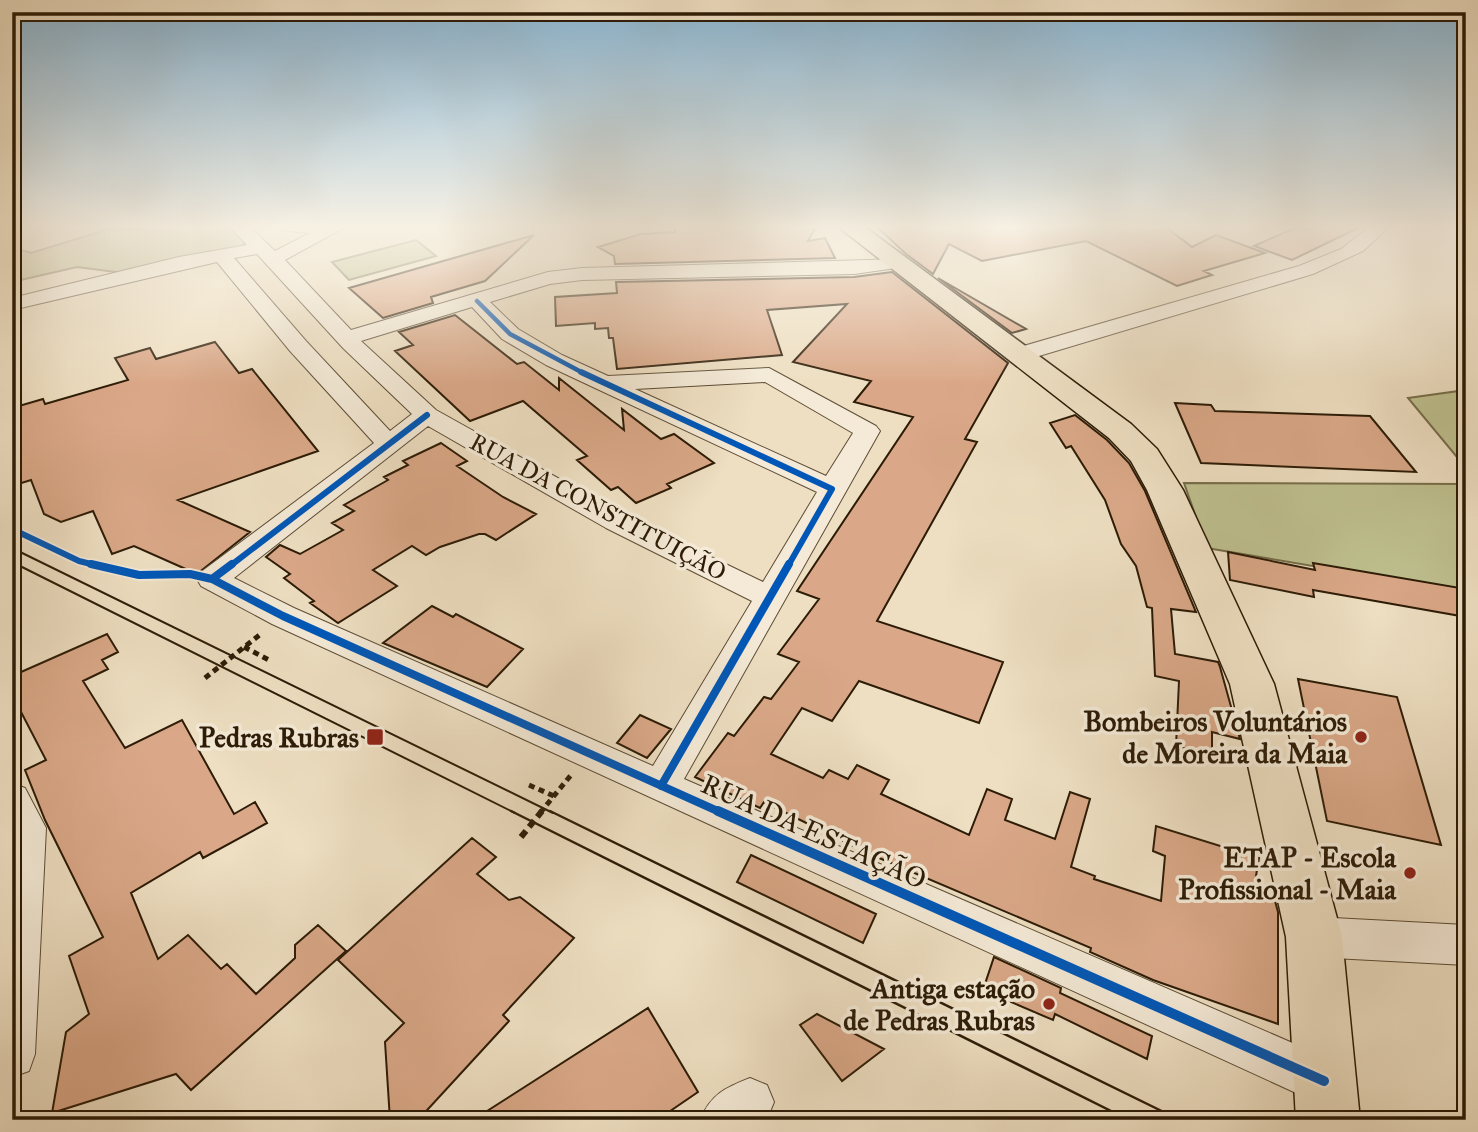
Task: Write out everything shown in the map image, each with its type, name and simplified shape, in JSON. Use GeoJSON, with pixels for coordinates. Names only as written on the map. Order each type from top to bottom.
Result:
{"type":"FeatureCollection","features":[{"type":"Feature","properties":{"kind":"main road"},"geometry":{"type":"LineString","coordinates":[[916,278],[1120,431],[1145,456],[1165,490],[1252,684],[1314,937],[1326,1101]]}},
{"type":"Feature","properties":{"kind":"street"},"geometry":{"type":"LineString","coordinates":[[12,286],[47,278]]}},
{"type":"Feature","properties":{"kind":"street"},"geometry":{"type":"LineString","coordinates":[[99,278],[106,281]]}},
{"type":"Feature","properties":{"kind":"street"},"geometry":{"type":"LineString","coordinates":[[12,304],[119,278]]}},
{"type":"Feature","properties":{"kind":"street"},"geometry":{"type":"LineString","coordinates":[[241,278],[389,445],[428,415]]}},
{"type":"Feature","properties":{"kind":"street","name":"RUA DA CONSTITUIÇÃO"},"geometry":{"type":"LineString","coordinates":[[290,278],[347,338],[428,415],[616,522],[769,597]]}},
{"type":"Feature","properties":{"kind":"street"},"geometry":{"type":"LineString","coordinates":[[347,338],[549,278]]}},
{"type":"Feature","properties":{"kind":"street"},"geometry":{"type":"LineString","coordinates":[[1021,354],[1279,278]]}},
{"type":"Feature","properties":{"kind":"street"},"geometry":{"type":"LineString","coordinates":[[477,301],[510,334],[554,359],[832,489]]}},
{"type":"Feature","properties":{"kind":"street"},"geometry":{"type":"LineString","coordinates":[[606,384],[769,375],[867,431],[661,786]]}},
{"type":"Feature","properties":{"kind":"street","name":"RUA DA ESTAÇÃO"},"geometry":{"type":"LineString","coordinates":[[389,445],[212,579],[284,615],[661,786],[1326,1101]]}},
{"type":"Feature","properties":{"kind":"street"},"geometry":{"type":"LineString","coordinates":[[12,799],[27,828],[12,1054]]}},
{"type":"Feature","properties":{"kind":"street"},"geometry":{"type":"LineString","coordinates":[[1314,937],[1466,945]]}},
{"type":"Feature","properties":{"kind":"path"},"geometry":{"type":"LineString","coordinates":[[205,678],[284,615]]}},
{"type":"Feature","properties":{"kind":"path"},"geometry":{"type":"LineString","coordinates":[[244,647],[271,661]]}},
{"type":"Feature","properties":{"kind":"path"},"geometry":{"type":"LineString","coordinates":[[521,837],[589,753]]}},
{"type":"Feature","properties":{"kind":"path"},"geometry":{"type":"LineString","coordinates":[[530,785],[554,796]]}},
{"type":"Feature","properties":{"kind":"green space"},"geometry":{"type":"Polygon","coordinates":[[[12,278],[30,278],[12,282],[12,278]]]}},
{"type":"Feature","properties":{"kind":"green space"},"geometry":{"type":"Polygon","coordinates":[[[1466,390],[1466,468],[1408,398],[1466,390]]]}},
{"type":"Feature","properties":{"kind":"green space"},"geometry":{"type":"Polygon","coordinates":[[[1184,483],[1466,484],[1466,592],[1207,548],[1184,483]]]}},
{"type":"Feature","properties":{"kind":"building"},"geometry":{"type":"Polygon","coordinates":[[[385,278],[488,278],[431,297],[433,303],[383,318],[349,288],[385,278]]]}},
{"type":"Feature","properties":{"kind":"building"},"geometry":{"type":"Polygon","coordinates":[[[899,278],[1008,363],[965,439],[977,442],[877,621],[1003,662],[979,723],[859,681],[832,721],[802,708],[771,754],[823,778],[829,770],[848,779],[857,765],[889,780],[881,794],[969,835],[987,789],[1012,799],[1005,820],[1055,839],[1070,792],[1090,799],[1071,867],[1095,876],[1094,879],[1161,901],[1165,856],[1153,851],[1156,826],[1259,858],[1253,894],[1275,901],[1278,912],[1278,1024],[1153,980],[1090,952],[1091,948],[865,852],[764,802],[760,808],[695,777],[728,733],[734,736],[764,697],[771,699],[799,662],[778,654],[819,599],[797,591],[913,417],[854,402],[871,381],[793,362],[847,304],[767,310],[782,355],[617,369],[613,338],[609,338],[608,328],[595,329],[595,323],[556,326],[555,297],[617,293],[616,282],[899,278]]]}},
{"type":"Feature","properties":{"kind":"building"},"geometry":{"type":"Polygon","coordinates":[[[938,278],[1026,329],[1012,333],[938,278]]]}},
{"type":"Feature","properties":{"kind":"building"},"geometry":{"type":"Polygon","coordinates":[[[1160,278],[1203,278],[1177,286],[1160,278]]]}},
{"type":"Feature","properties":{"kind":"building"},"geometry":{"type":"Polygon","coordinates":[[[455,315],[517,364],[524,362],[559,390],[559,378],[624,430],[622,409],[661,439],[674,434],[714,463],[667,484],[671,488],[636,503],[618,487],[611,490],[577,460],[587,456],[523,401],[470,421],[395,351],[413,345],[399,332],[455,315]]]}},
{"type":"Feature","properties":{"kind":"building"},"geometry":{"type":"Polygon","coordinates":[[[215,342],[239,373],[252,369],[318,451],[178,500],[250,532],[197,574],[134,546],[112,554],[93,511],[61,522],[44,514],[31,480],[12,486],[12,408],[43,399],[45,404],[128,380],[115,358],[150,348],[156,359],[215,342]]]}},
{"type":"Feature","properties":{"kind":"building"},"geometry":{"type":"Polygon","coordinates":[[[1175,403],[1211,405],[1215,411],[1370,416],[1416,472],[1201,463],[1175,403]]]}},
{"type":"Feature","properties":{"kind":"building"},"geometry":{"type":"Polygon","coordinates":[[[1075,415],[1107,440],[1129,463],[1145,491],[1196,612],[1171,609],[1175,654],[1218,662],[1240,739],[1212,732],[1212,756],[1176,746],[1179,681],[1155,676],[1152,608],[1147,607],[1136,566],[1121,544],[1105,500],[1071,446],[1066,448],[1050,423],[1075,415]]]}},
{"type":"Feature","properties":{"kind":"building"},"geometry":{"type":"Polygon","coordinates":[[[441,443],[467,461],[457,466],[503,497],[536,514],[496,540],[479,534],[440,547],[426,555],[412,546],[373,570],[397,586],[338,623],[310,603],[314,601],[284,578],[290,574],[266,557],[280,545],[300,554],[343,530],[332,523],[354,511],[344,505],[388,480],[384,477],[408,465],[403,461],[441,443]]]}},
{"type":"Feature","properties":{"kind":"building"},"geometry":{"type":"Polygon","coordinates":[[[1228,552],[1315,570],[1313,563],[1466,589],[1466,617],[1313,590],[1314,597],[1230,580],[1228,552]]]}},
{"type":"Feature","properties":{"kind":"building"},"geometry":{"type":"Polygon","coordinates":[[[432,606],[453,617],[456,614],[523,649],[487,687],[383,643],[432,606]]]}},
{"type":"Feature","properties":{"kind":"building"},"geometry":{"type":"Polygon","coordinates":[[[107,634],[118,652],[102,660],[108,669],[83,681],[125,748],[182,720],[234,814],[255,802],[267,823],[203,858],[200,852],[131,893],[158,959],[188,935],[221,969],[227,964],[256,994],[295,958],[295,945],[318,925],[346,951],[191,1090],[176,1074],[52,1113],[66,1032],[89,1014],[69,956],[103,937],[45,820],[25,770],[46,760],[20,710],[12,713],[12,676],[107,634]]]}},
{"type":"Feature","properties":{"kind":"building"},"geometry":{"type":"Polygon","coordinates":[[[1298,679],[1397,697],[1441,845],[1327,821],[1298,679]]]}},
{"type":"Feature","properties":{"kind":"building"},"geometry":{"type":"Polygon","coordinates":[[[640,715],[671,729],[647,758],[617,743],[640,715]]]}},
{"type":"Feature","properties":{"kind":"building"},"geometry":{"type":"Polygon","coordinates":[[[472,838],[496,857],[477,874],[509,900],[520,897],[574,938],[503,1015],[509,1021],[418,1120],[390,1120],[385,1042],[404,1023],[338,960],[472,838]]]}},
{"type":"Feature","properties":{"kind":"building"},"geometry":{"type":"Polygon","coordinates":[[[751,855],[876,914],[863,943],[737,882],[751,855]]]}},
{"type":"Feature","properties":{"kind":"building","name":"Antiga estação de Pedras Rubras"},"geometry":{"type":"Polygon","coordinates":[[[994,957],[1061,988],[1060,993],[1152,1036],[1147,1059],[1055,1014],[1053,1020],[983,990],[994,957]]]}},
{"type":"Feature","properties":{"kind":"building"},"geometry":{"type":"Polygon","coordinates":[[[648,1008],[698,1092],[657,1120],[473,1120],[648,1008]]]}},
{"type":"Feature","properties":{"kind":"building"},"geometry":{"type":"Polygon","coordinates":[[[817,1014],[884,1049],[842,1081],[800,1025],[817,1014]]]}},
{"type":"Feature","properties":{"kind":"tram line"},"geometry":{"type":"LineString","coordinates":[[12,548],[553,813]]}},
{"type":"Feature","properties":{"kind":"tram line"},"geometry":{"type":"LineString","coordinates":[[12,562],[515,813]]}},
{"type":"Feature","properties":{"kind":"tram line"},"geometry":{"type":"LineString","coordinates":[[511,811],[515,813]]}},
{"type":"Feature","properties":{"kind":"tram line"},"geometry":{"type":"LineString","coordinates":[[550,811],[1180,1120]]}},
{"type":"Feature","properties":{"kind":"tram line"},"geometry":{"type":"LineString","coordinates":[[515,813],[1129,1120]]}},
{"type":"Feature","properties":{"kind":"cycle path"},"geometry":{"type":"LineString","coordinates":[[477,301],[510,334],[554,360],[832,489],[661,786]]}},
{"type":"Feature","properties":{"kind":"cycle path"},"geometry":{"type":"LineString","coordinates":[[212,579],[427,415]]}},
{"type":"Feature","properties":{"kind":"cycle path"},"geometry":{"type":"LineString","coordinates":[[12,529],[79,561],[139,575],[190,574],[212,579],[283,616],[1324,1081]]}},
{"type":"Feature","properties":{"kind":"place","name":"Pedras Rubras"},"geometry":{"type":"Point","coordinates":[375,737]}},
{"type":"Feature","properties":{"kind":"place","name":"Bombeiros Voluntários de Moreira da Maia"},"geometry":{"type":"Point","coordinates":[1361,737]}},
{"type":"Feature","properties":{"kind":"place","name":"ETAP - Escola Profissional - Maia"},"geometry":{"type":"Point","coordinates":[1410,873]}},
{"type":"Feature","properties":{"kind":"place","name":"Antiga estação de Pedras Rubras"},"geometry":{"type":"Point","coordinates":[1049,1004]}}]}
